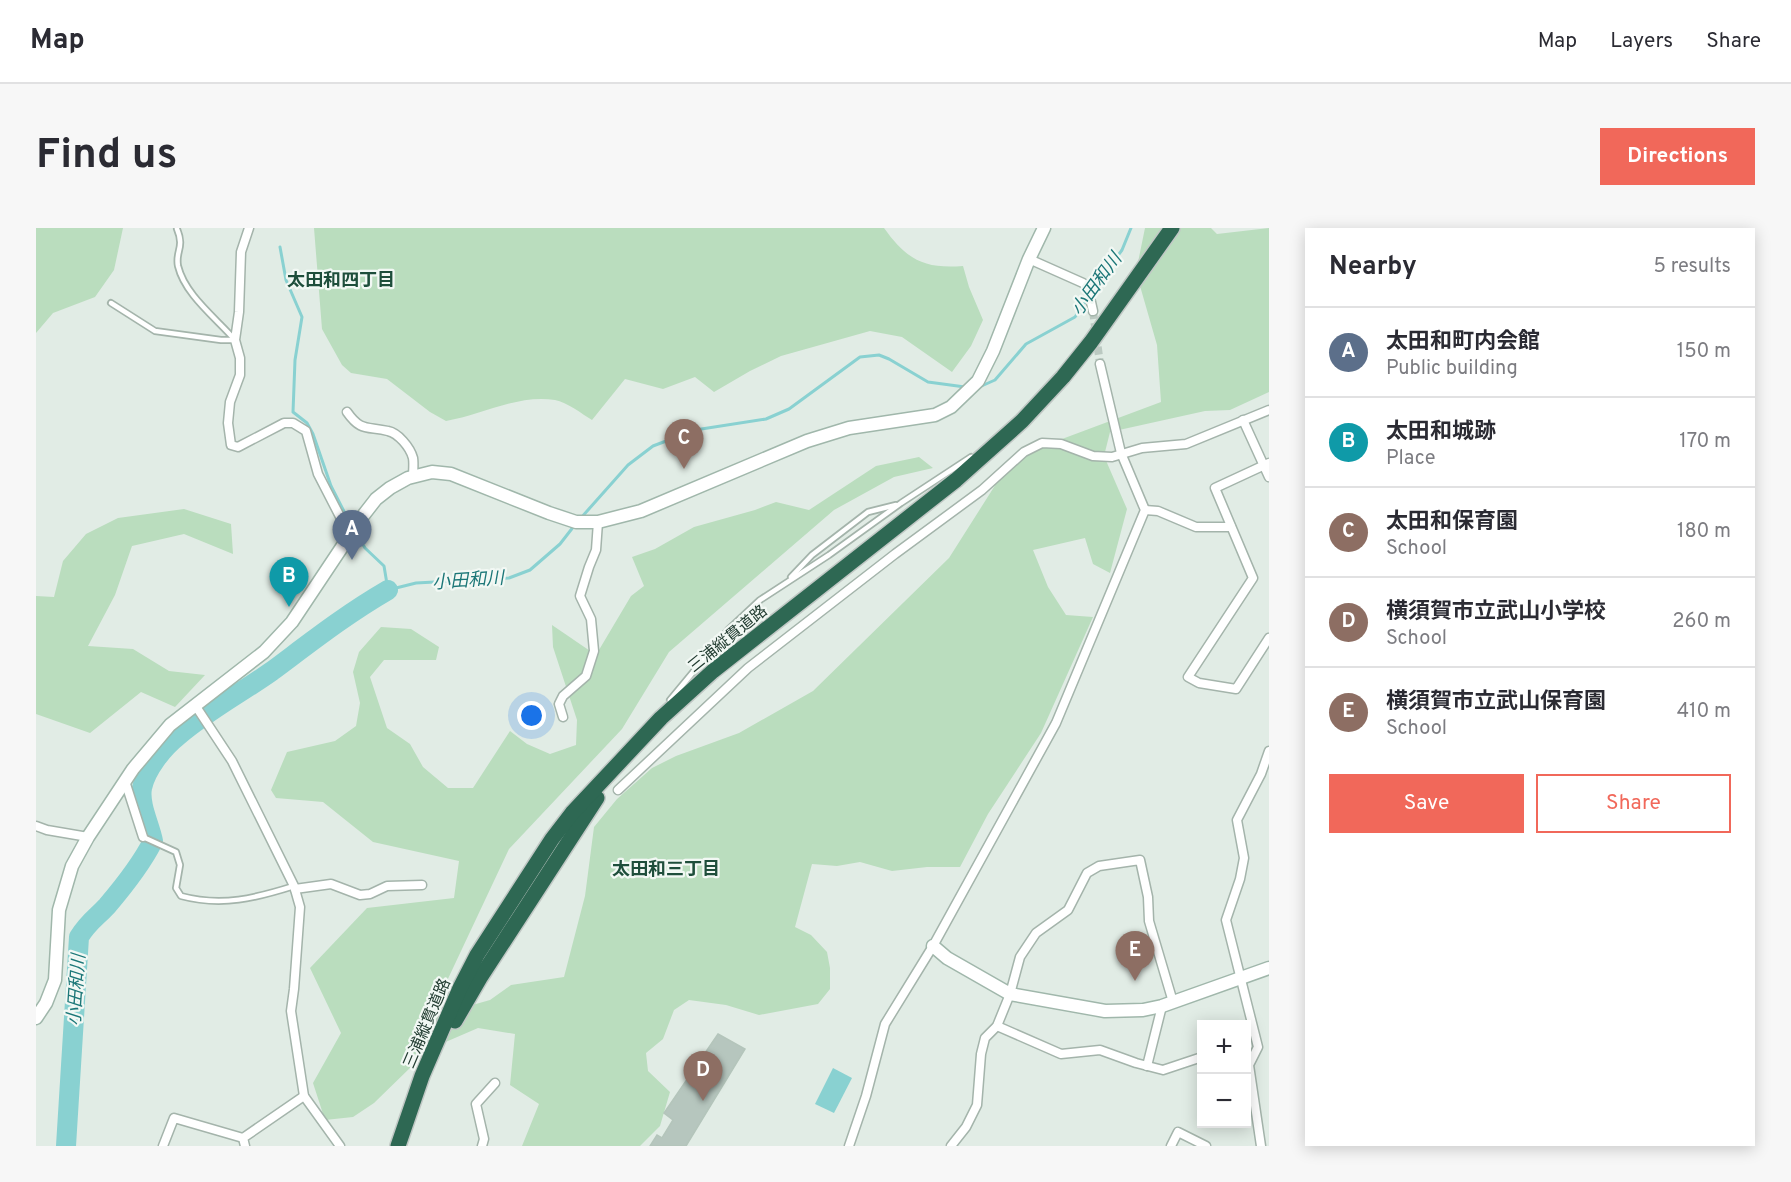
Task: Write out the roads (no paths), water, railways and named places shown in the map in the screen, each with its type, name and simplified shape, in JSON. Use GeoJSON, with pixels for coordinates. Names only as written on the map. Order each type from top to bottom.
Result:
{"type":"FeatureCollection","features":[{"type":"Feature","properties":{"kind":"highway","name":"三浦縦貫道路"},"geometry":{"type":"LineString","coordinates":[[406,1136],[422,1076],[460,988],[477,955],[552,838],[572,813],[661,718],[713,671],[991,451],[1044,398],[1091,342],[1172,228]]}},
{"type":"Feature","properties":{"kind":"highway","name":"三浦縦貫道路"},"geometry":{"type":"LineString","coordinates":[[398,1146],[406,1136],[427,1079],[464,1004],[589,809],[607,785],[665,723],[716,676],[935,505],[978,470],[1032,420],[1102,338],[1180,228]]}},
{"type":"Feature","properties":{"kind":"street"},"geometry":{"type":"LineString","coordinates":[[249,228],[241,252],[239,312],[235,340],[240,358],[240,375],[230,402],[228,423],[231,445],[238,447],[284,423],[293,423],[306,431],[318,474],[350,536]]}},
{"type":"Feature","properties":{"kind":"street"},"geometry":{"type":"LineString","coordinates":[[36,1018],[46,1003],[55,980],[58,920],[72,866],[125,781],[145,752],[170,725],[264,652],[292,622],[376,499],[390,488],[413,477],[432,472],[451,474],[576,522],[598,522],[642,511],[807,441],[849,428],[935,415],[951,407],[978,381],[993,351],[1029,259],[1044,228]]}},
{"type":"Feature","properties":{"kind":"street"},"geometry":{"type":"LineString","coordinates":[[1029,259],[1083,282],[1088,289],[1093,311]]}},
{"type":"Feature","properties":{"kind":"street"},"geometry":{"type":"LineString","coordinates":[[849,1146],[866,1096],[885,1024],[933,946],[1056,723],[1145,510],[1121,453],[1100,364]]}},
{"type":"Feature","properties":{"kind":"street"},"geometry":{"type":"LineString","coordinates":[[618,790],[748,668],[982,490],[1024,452],[1042,443],[1061,444],[1094,456],[1112,457],[1142,448],[1186,444],[1269,410]]}},
{"type":"Feature","properties":{"kind":"street"},"geometry":{"type":"LineString","coordinates":[[347,412],[361,427],[387,431],[402,440],[413,458],[413,477]]}},
{"type":"Feature","properties":{"kind":"street"},"geometry":{"type":"LineString","coordinates":[[1243,420],[1266,464],[1269,477]]}},
{"type":"Feature","properties":{"kind":"street"},"geometry":{"type":"LineString","coordinates":[[1266,464],[1215,488],[1253,578],[1188,677],[1199,683],[1236,689],[1269,638]]}},
{"type":"Feature","properties":{"kind":"street"},"geometry":{"type":"LineString","coordinates":[[1145,510],[1158,511],[1196,527],[1231,527]]}},
{"type":"Feature","properties":{"kind":"street"},"geometry":{"type":"LineString","coordinates":[[563,717],[559,704],[563,696],[586,676],[594,651],[591,620],[580,596],[596,550],[598,522]]}},
{"type":"Feature","properties":{"kind":"street"},"geometry":{"type":"LineString","coordinates":[[195,705],[231,761],[295,887],[300,907],[291,1011],[304,1096],[340,1146]]}},
{"type":"Feature","properties":{"kind":"street"},"geometry":{"type":"LineString","coordinates":[[1261,1146],[1249,1065],[1258,1047],[1226,920],[1240,879],[1244,858],[1237,820],[1262,774],[1269,751]]}},
{"type":"Feature","properties":{"kind":"street"},"geometry":{"type":"LineString","coordinates":[[125,781],[143,837]]}},
{"type":"Feature","properties":{"kind":"street"},"geometry":{"type":"LineString","coordinates":[[36,826],[88,837]]}},
{"type":"Feature","properties":{"kind":"street"},"geometry":{"type":"LineString","coordinates":[[951,1146],[966,1126],[977,1105],[981,1054],[985,1038],[998,1026],[1020,957],[1036,933],[1068,910],[1087,873],[1099,866],[1140,860],[1148,897],[1149,921],[1167,1004],[1147,1066]]}},
{"type":"Feature","properties":{"kind":"street"},"geometry":{"type":"LineString","coordinates":[[295,887],[331,884],[360,895],[370,894],[387,885],[422,885]]}},
{"type":"Feature","properties":{"kind":"street"},"geometry":{"type":"LineString","coordinates":[[933,946],[948,958],[1010,994],[1105,1011],[1143,1010],[1167,1004],[1269,968]]}},
{"type":"Feature","properties":{"kind":"street"},"geometry":{"type":"LineString","coordinates":[[998,1026],[1061,1054],[1100,1050],[1163,1070],[1197,1059]]}},
{"type":"Feature","properties":{"kind":"street"},"geometry":{"type":"LineString","coordinates":[[482,1146],[484,1139],[476,1104],[495,1083]]}},
{"type":"Feature","properties":{"kind":"street"},"geometry":{"type":"LineString","coordinates":[[163,1146],[174,1118],[244,1142],[304,1096]]}},
{"type":"Feature","properties":{"kind":"street"},"geometry":{"type":"LineString","coordinates":[[1171,1146],[1178,1132],[1206,1146]]}},
{"type":"Feature","properties":{"kind":"lane"},"geometry":{"type":"LineString","coordinates":[[177,229],[182,243],[178,260],[179,267],[188,286],[195,297],[235,340]]}},
{"type":"Feature","properties":{"kind":"lane"},"geometry":{"type":"LineString","coordinates":[[111,303],[155,331],[235,340]]}},
{"type":"Feature","properties":{"kind":"lane"},"geometry":{"type":"LineString","coordinates":[[607,776],[621,752],[684,684],[728,630],[760,600],[987,445],[1091,342]]}},
{"type":"Feature","properties":{"kind":"lane"},"geometry":{"type":"LineString","coordinates":[[785,583],[812,555],[868,512],[901,503]]}},
{"type":"Feature","properties":{"kind":"lane"},"geometry":{"type":"LineString","coordinates":[[143,837],[176,852],[180,865],[176,888],[181,896],[195,900],[240,901],[295,887]]}},
{"type":"Feature","properties":{"kind":"water"},"geometry":{"type":"Polygon","coordinates":[[[833,1068],[852,1078],[834,1113],[815,1104],[833,1068]]]}},
{"type":"Feature","properties":{"kind":"waterway","name":"小田和川"},"geometry":{"type":"LineString","coordinates":[[1091,292],[1122,250],[1131,228]]}},
{"type":"Feature","properties":{"kind":"waterway"},"geometry":{"type":"LineString","coordinates":[[280,247],[286,280],[302,317],[295,360],[293,412],[307,423],[313,434],[331,486],[352,527]]}},
{"type":"Feature","properties":{"kind":"waterway","name":"小田和川"},"geometry":{"type":"LineString","coordinates":[[977,388],[995,380],[1026,344],[1075,317],[1088,298]]}},
{"type":"Feature","properties":{"kind":"waterway","name":"小田和川"},"geometry":{"type":"LineString","coordinates":[[580,519],[628,465],[653,446],[695,430],[766,419],[789,409],[860,357],[879,355],[928,382],[965,387]]}},
{"type":"Feature","properties":{"kind":"waterway","name":"小田和川"},"geometry":{"type":"LineString","coordinates":[[356,533],[365,548],[384,566],[388,590],[416,583],[509,578],[530,570],[560,544],[574,526]]}},
{"type":"Feature","properties":{"kind":"waterway","name":"小田和川"},"geometry":{"type":"LineString","coordinates":[[66,1146],[79,937],[126,883],[153,841],[141,795],[151,766],[172,741],[189,727],[388,590]]}},
{"type":"Feature","properties":{"kind":"tunnel"},"geometry":{"type":"LineString","coordinates":[[1093,311],[1100,364]]}},
{"type":"Feature","properties":{"kind":"place","name":"太田和保育園"},"geometry":{"type":"Point","coordinates":[684,469]}},
{"type":"Feature","properties":{"kind":"place","name":"太田和町内会館"},"geometry":{"type":"Point","coordinates":[352,560]}},
{"type":"Feature","properties":{"kind":"place","name":"太田和城跡"},"geometry":{"type":"Point","coordinates":[289,607]}},
{"type":"Feature","properties":{"kind":"place","name":"横須賀市立武山保育園"},"geometry":{"type":"Point","coordinates":[1135,981]}},
{"type":"Feature","properties":{"kind":"place","name":"横須賀市立武山小学校"},"geometry":{"type":"Point","coordinates":[703,1101]}},
{"type":"Feature","properties":{"kind":"district","name":"太田和四丁目"},"geometry":{"type":"Point","coordinates":[341,280]}},
{"type":"Feature","properties":{"kind":"district","name":"太田和三丁目"},"geometry":{"type":"Point","coordinates":[666,869]}}]}
